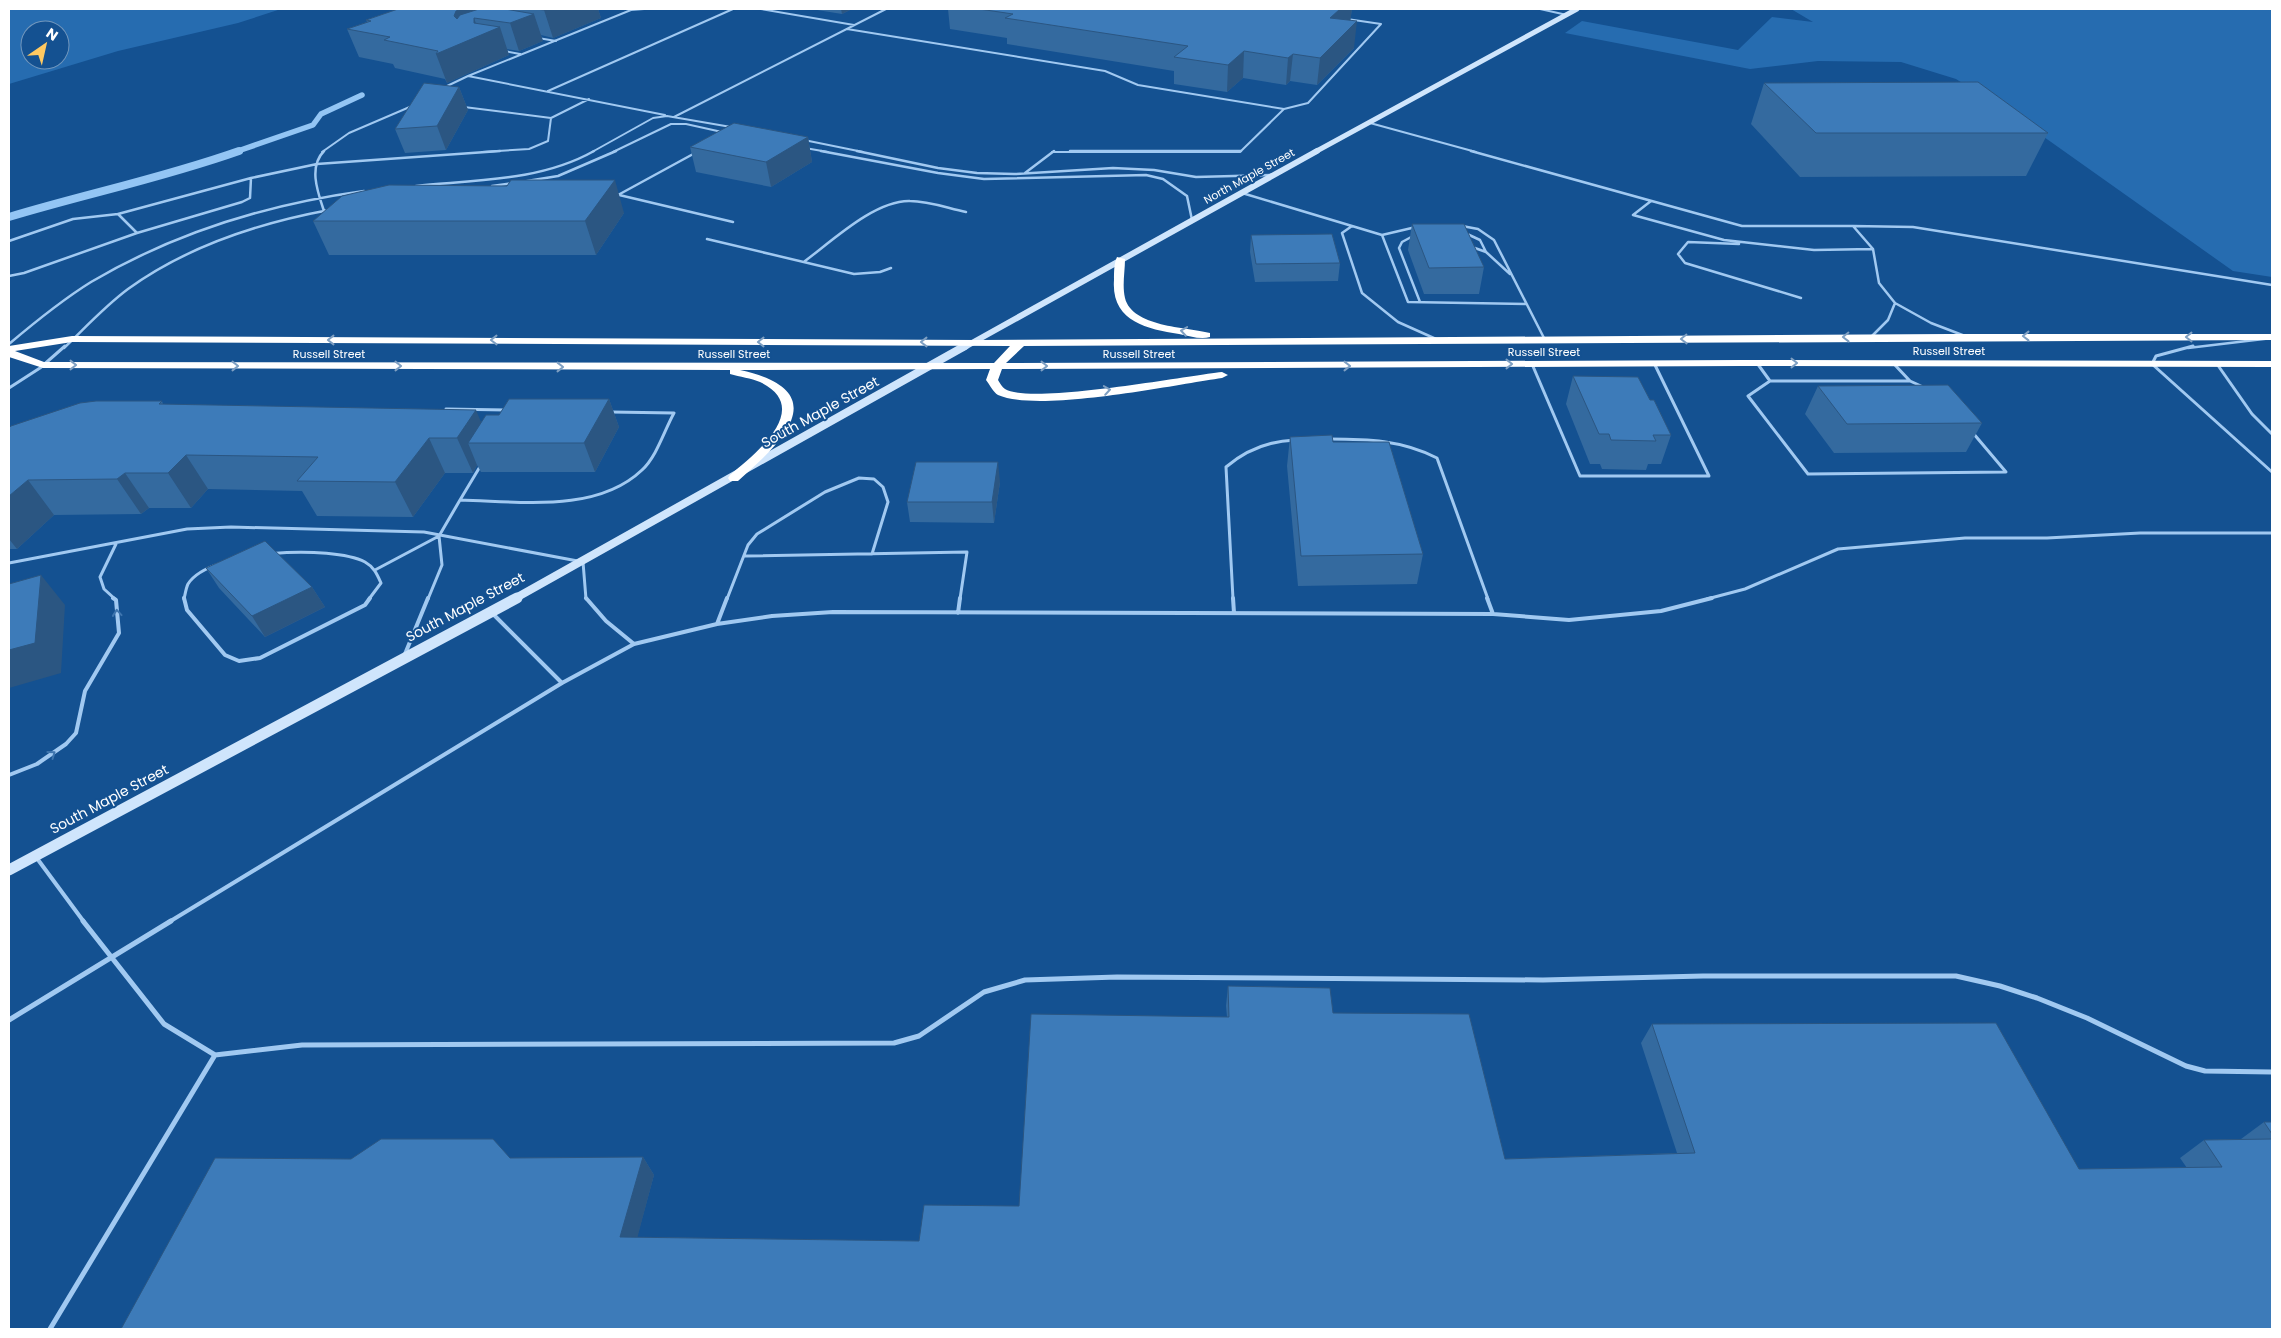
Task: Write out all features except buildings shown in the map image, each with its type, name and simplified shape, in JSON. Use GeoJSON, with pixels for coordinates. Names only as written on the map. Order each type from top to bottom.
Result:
{"type":"FeatureCollection","features":[{"type":"Feature","properties":{"kind":"highway"},"geometry":{"type":"LineString","coordinates":[[1120,259],[1120,300],[1127,310],[1139,319],[1164,328],[1249,342]]}},
{"type":"Feature","properties":{"kind":"highway","name":"Russell Street"},"geometry":{"type":"LineString","coordinates":[[9,351],[72,339],[972,343],[1440,341],[1872,336],[2272,338]]}},
{"type":"Feature","properties":{"kind":"highway"},"geometry":{"type":"LineString","coordinates":[[1023,342],[1005,354],[996,366],[992,380],[1002,392],[1038,398],[1070,396],[1196,377],[1316,366]]}},
{"type":"Feature","properties":{"kind":"highway","name":"Russell Street"},"geometry":{"type":"LineString","coordinates":[[9,351],[43,365],[714,367],[1316,366],[1654,363],[2272,364]]}},
{"type":"Feature","properties":{"kind":"highway"},"geometry":{"type":"LineString","coordinates":[[714,367],[764,380],[780,391],[788,404],[787,422],[774,443],[734,478]]}},
{"type":"Feature","properties":{"kind":"main road","name":"North Maple Street"},"geometry":{"type":"LineString","coordinates":[[933,366],[1120,259],[1577,9]]}},
{"type":"Feature","properties":{"kind":"main road","name":"South Maple Street"},"geometry":{"type":"LineString","coordinates":[[9,870],[404,656],[583,562],[933,366]]}},
{"type":"Feature","properties":{"kind":"lane"},"geometry":{"type":"LineString","coordinates":[[441,89],[468,76],[631,10],[644,9]]}},
{"type":"Feature","properties":{"kind":"lane"},"geometry":{"type":"LineString","coordinates":[[547,91],[733,9]]}},
{"type":"Feature","properties":{"kind":"lane"},"geometry":{"type":"LineString","coordinates":[[761,9],[854,25]]}},
{"type":"Feature","properties":{"kind":"lane"},"geometry":{"type":"LineString","coordinates":[[674,117],[886,9]]}},
{"type":"Feature","properties":{"kind":"lane"},"geometry":{"type":"LineString","coordinates":[[1540,9],[1567,15]]}},
{"type":"Feature","properties":{"kind":"lane"},"geometry":{"type":"LineString","coordinates":[[847,29],[1106,71],[1138,85],[1284,110],[1308,103],[1381,24],[1342,18]]}},
{"type":"Feature","properties":{"kind":"lane"},"geometry":{"type":"LineString","coordinates":[[530,36],[556,41]]}},
{"type":"Feature","properties":{"kind":"lane"},"geometry":{"type":"LineString","coordinates":[[503,51],[522,54]]}},
{"type":"Feature","properties":{"kind":"lane"},"geometry":{"type":"LineString","coordinates":[[468,76],[667,116],[736,127]]}},
{"type":"Feature","properties":{"kind":"lane"},"geometry":{"type":"LineString","coordinates":[[456,106],[551,118],[589,99]]}},
{"type":"Feature","properties":{"kind":"lane"},"geometry":{"type":"LineString","coordinates":[[324,211],[316,171],[320,156],[336,142],[387,115],[415,105]]}},
{"type":"Feature","properties":{"kind":"lane"},"geometry":{"type":"LineString","coordinates":[[1025,173],[1054,151],[1240,152],[1284,110]]}},
{"type":"Feature","properties":{"kind":"lane"},"geometry":{"type":"LineString","coordinates":[[409,186],[539,173],[578,160],[653,118],[667,116]]}},
{"type":"Feature","properties":{"kind":"lane"},"geometry":{"type":"LineString","coordinates":[[9,241],[73,219],[118,214],[252,178],[318,164],[530,149],[548,141],[551,118]]}},
{"type":"Feature","properties":{"kind":"lane"},"geometry":{"type":"LineString","coordinates":[[1370,123],[1742,226],[1912,227],[2272,285]]}},
{"type":"Feature","properties":{"kind":"lane"},"geometry":{"type":"LineString","coordinates":[[523,182],[558,176],[602,158],[671,124],[686,124],[725,132]]}},
{"type":"Feature","properties":{"kind":"lane"},"geometry":{"type":"LineString","coordinates":[[798,139],[938,168],[977,173],[1025,173],[1113,168],[1154,170],[1196,177],[1274,175]]}},
{"type":"Feature","properties":{"kind":"lane"},"geometry":{"type":"LineString","coordinates":[[804,148],[984,179],[1146,175],[1163,179],[1187,196],[1192,220]]}},
{"type":"Feature","properties":{"kind":"lane"},"geometry":{"type":"LineString","coordinates":[[618,195],[698,151]]}},
{"type":"Feature","properties":{"kind":"lane"},"geometry":{"type":"LineString","coordinates":[[558,176],[566,180]]}},
{"type":"Feature","properties":{"kind":"lane"},"geometry":{"type":"LineString","coordinates":[[9,276],[24,273],[138,233],[250,198],[252,178]]}},
{"type":"Feature","properties":{"kind":"lane"},"geometry":{"type":"LineString","coordinates":[[487,187],[514,183]]}},
{"type":"Feature","properties":{"kind":"lane"},"geometry":{"type":"LineString","coordinates":[[9,344],[54,307],[104,274],[154,249],[215,226],[320,198],[372,190]]}},
{"type":"Feature","properties":{"kind":"lane"},"geometry":{"type":"LineString","coordinates":[[610,193],[734,222]]}},
{"type":"Feature","properties":{"kind":"lane"},"geometry":{"type":"LineString","coordinates":[[1242,193],[1382,235],[1418,227]]}},
{"type":"Feature","properties":{"kind":"lane"},"geometry":{"type":"LineString","coordinates":[[804,262],[876,211],[892,203],[915,201],[966,212]]}},
{"type":"Feature","properties":{"kind":"lane"},"geometry":{"type":"LineString","coordinates":[[1651,201],[1633,215],[1724,240],[1814,250],[1873,249]]}},
{"type":"Feature","properties":{"kind":"lane"},"geometry":{"type":"LineString","coordinates":[[9,388],[43,365],[140,281],[183,257],[243,234],[324,211],[334,210]]}},
{"type":"Feature","properties":{"kind":"lane"},"geometry":{"type":"LineString","coordinates":[[118,214],[138,233]]}},
{"type":"Feature","properties":{"kind":"lane"},"geometry":{"type":"LineString","coordinates":[[1454,224],[1478,229],[1494,240],[1546,340]]}},
{"type":"Feature","properties":{"kind":"lane"},"geometry":{"type":"LineString","coordinates":[[1352,226],[1342,233],[1362,293],[1398,322],[1440,341]]}},
{"type":"Feature","properties":{"kind":"lane"},"geometry":{"type":"LineString","coordinates":[[1853,226],[1873,249],[1879,283],[1896,303],[1930,323],[1967,336]]}},
{"type":"Feature","properties":{"kind":"lane"},"geometry":{"type":"LineString","coordinates":[[1461,232],[1480,240],[1486,252],[1513,278]]}},
{"type":"Feature","properties":{"kind":"lane"},"geometry":{"type":"LineString","coordinates":[[1382,235],[1408,302],[1526,304]]}},
{"type":"Feature","properties":{"kind":"lane"},"geometry":{"type":"LineString","coordinates":[[1418,235],[1402,242],[1399,248],[1420,302]]}},
{"type":"Feature","properties":{"kind":"lane"},"geometry":{"type":"LineString","coordinates":[[707,238],[854,274],[880,272],[891,268]]}},
{"type":"Feature","properties":{"kind":"lane"},"geometry":{"type":"LineString","coordinates":[[1754,243],[1688,242],[1678,254],[1685,263],[1801,298]]}},
{"type":"Feature","properties":{"kind":"lane"},"geometry":{"type":"LineString","coordinates":[[1469,246],[1486,252]]}},
{"type":"Feature","properties":{"kind":"lane"},"geometry":{"type":"LineString","coordinates":[[1872,336],[1888,320],[1896,303]]}},
{"type":"Feature","properties":{"kind":"lane"},"geometry":{"type":"LineString","coordinates":[[2272,338],[2194,346],[2156,356],[2152,364],[2272,472]]}},
{"type":"Feature","properties":{"kind":"lane"},"geometry":{"type":"LineString","coordinates":[[1532,364],[1580,476],[1709,476],[1654,363]]}},
{"type":"Feature","properties":{"kind":"lane"},"geometry":{"type":"LineString","coordinates":[[1757,363],[1770,382]]}},
{"type":"Feature","properties":{"kind":"lane"},"geometry":{"type":"LineString","coordinates":[[1894,363],[1910,382]]}},
{"type":"Feature","properties":{"kind":"lane"},"geometry":{"type":"LineString","coordinates":[[2217,364],[2252,414],[2272,434]]}},
{"type":"Feature","properties":{"kind":"lane"},"geometry":{"type":"LineString","coordinates":[[1926,388],[1910,382],[1770,382],[1748,396],[1808,474],[2006,472],[1971,430]]}},
{"type":"Feature","properties":{"kind":"lane"},"geometry":{"type":"LineString","coordinates":[[441,409],[515,410]]}},
{"type":"Feature","properties":{"kind":"lane"},"geometry":{"type":"LineString","coordinates":[[460,500],[576,500],[603,493],[629,479],[642,470],[674,413],[604,412]]}},
{"type":"Feature","properties":{"kind":"lane"},"geometry":{"type":"LineString","coordinates":[[1322,440],[1371,439],[1401,443],[1421,449],[1437,458],[1493,614]]}},
{"type":"Feature","properties":{"kind":"lane"},"geometry":{"type":"LineString","coordinates":[[1234,613],[1226,467],[1247,451],[1265,444],[1283,440],[1302,440]]}},
{"type":"Feature","properties":{"kind":"lane"},"geometry":{"type":"LineString","coordinates":[[375,570],[439,536],[485,459]]}},
{"type":"Feature","properties":{"kind":"lane"},"geometry":{"type":"LineString","coordinates":[[717,624],[748,545],[757,534],[826,492],[859,478],[874,479],[883,487],[888,502],[872,554]]}},
{"type":"Feature","properties":{"kind":"lane"},"geometry":{"type":"LineString","coordinates":[[9,563],[188,529],[231,527],[380,529],[424,532],[583,562],[586,599],[606,621],[634,644]]}},
{"type":"Feature","properties":{"kind":"lane"},"geometry":{"type":"LineString","coordinates":[[9,1020],[562,683],[634,644],[717,624],[772,616],[833,612],[1493,614],[1569,620],[1661,611],[1745,589],[1838,550],[1965,538],[2047,538],[2140,533],[2272,533]]}},
{"type":"Feature","properties":{"kind":"lane"},"geometry":{"type":"LineString","coordinates":[[404,656],[442,565],[439,536]]}},
{"type":"Feature","properties":{"kind":"lane"},"geometry":{"type":"LineString","coordinates":[[9,775],[37,764],[66,744],[76,732],[84,691],[119,633],[116,600],[104,589],[100,577],[116,544]]}},
{"type":"Feature","properties":{"kind":"lane"},"geometry":{"type":"LineString","coordinates":[[276,552],[348,556],[364,562],[375,570],[380,583],[365,605],[260,658],[239,661],[225,654],[187,610],[184,598],[188,584],[198,575],[218,565],[244,557],[276,552]]}},
{"type":"Feature","properties":{"kind":"lane"},"geometry":{"type":"LineString","coordinates":[[745,556],[967,552],[958,613]]}},
{"type":"Feature","properties":{"kind":"lane"},"geometry":{"type":"LineString","coordinates":[[490,611],[562,683]]}},
{"type":"Feature","properties":{"kind":"lane"},"geometry":{"type":"LineString","coordinates":[[35,856],[111,959],[164,1024],[215,1055],[302,1045],[894,1042],[919,1036],[984,992],[1025,980],[1117,977],[1543,980],[1713,976],[1956,976],[2000,986],[2037,998],[2087,1018],[2186,1066],[2205,1071],[2272,1072]]}},
{"type":"Feature","properties":{"kind":"lane"},"geometry":{"type":"LineString","coordinates":[[50,1329],[215,1055]]}},
{"type":"Feature","properties":{"kind":"shaded area"},"geometry":{"type":"Polygon","coordinates":[[[9,9],[281,9],[238,23],[118,51],[70,66],[70,20],[20,20],[20,70],[55,70],[9,84],[9,9]]]}},
{"type":"Feature","properties":{"kind":"shaded area"},"geometry":{"type":"Polygon","coordinates":[[[1791,9],[2272,9],[2272,277],[2233,271],[2023,122],[1956,79],[1901,62],[1818,61],[1750,69],[1565,33],[1582,21],[1738,50],[1772,17],[1813,22],[1791,9]]]}},
{"type":"Feature","properties":{"kind":"waterway"},"geometry":{"type":"LineString","coordinates":[[235,152],[313,125],[321,114],[362,95]]}},
{"type":"Feature","properties":{"kind":"waterway"},"geometry":{"type":"LineString","coordinates":[[9,217],[210,161],[239,151]]}}]}
